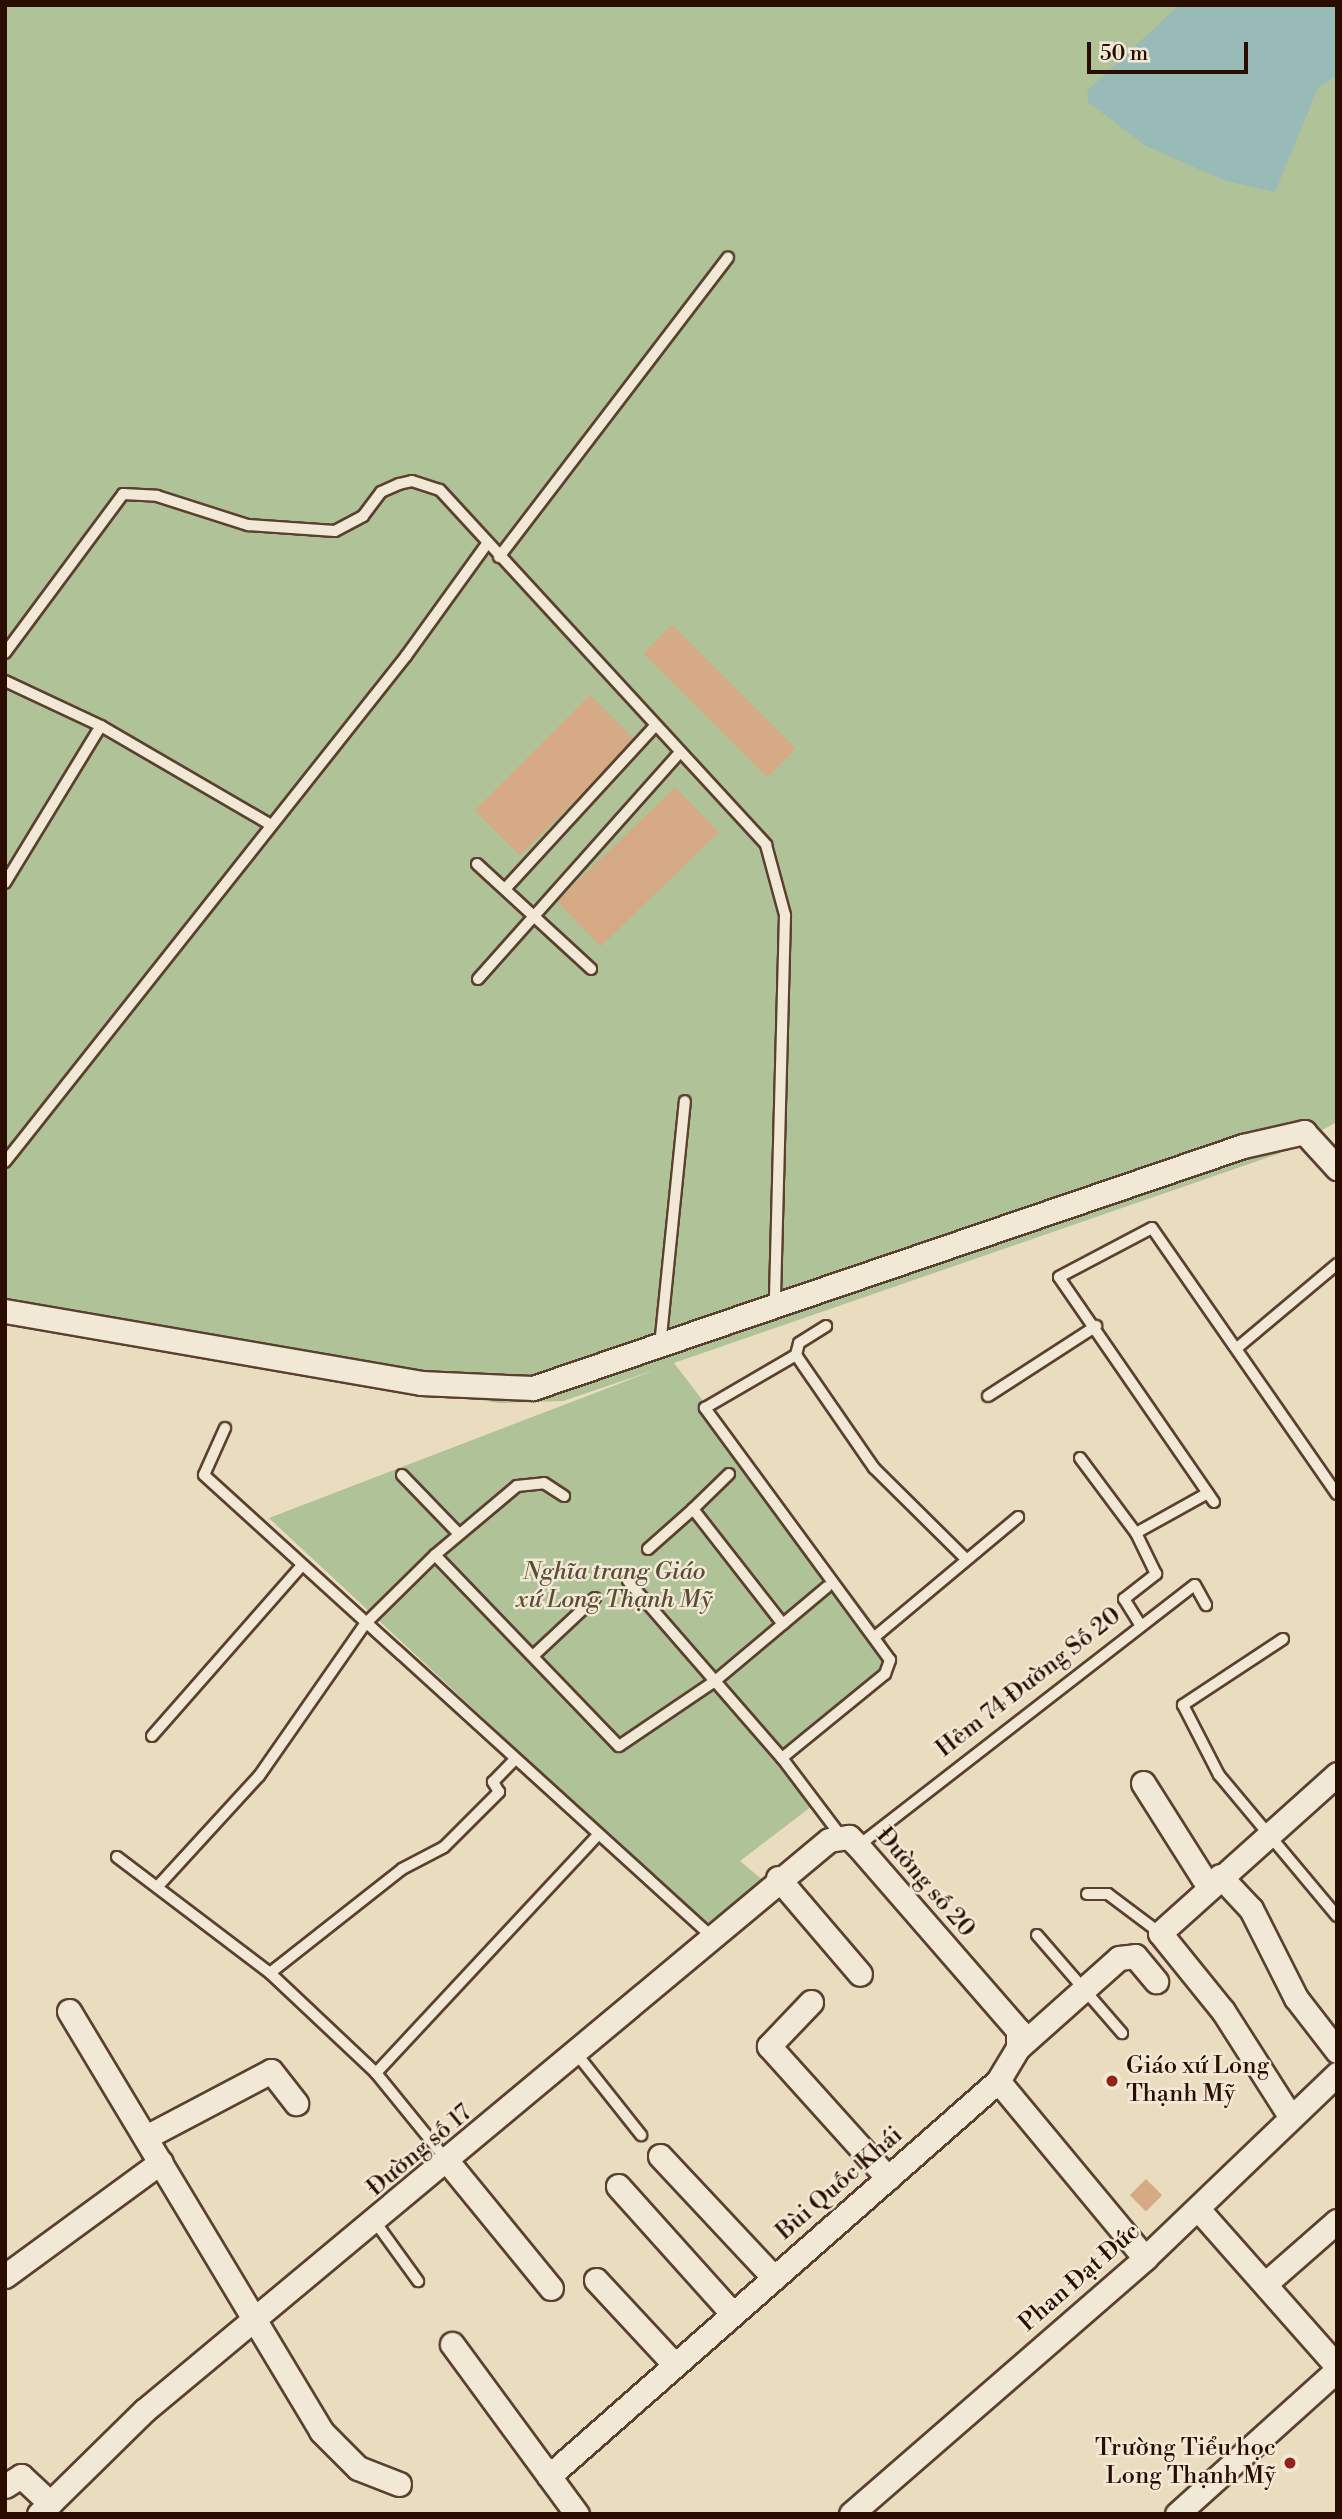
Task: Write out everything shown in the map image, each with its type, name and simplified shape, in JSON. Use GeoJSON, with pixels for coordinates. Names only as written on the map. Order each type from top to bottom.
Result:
{"type":"FeatureCollection","features":[{"type":"Feature","properties":{"kind":"street"},"geometry":{"type":"LineString","coordinates":[[5,1311],[498,1391],[533,1388],[659,1349],[1243,1146],[1293,1132],[1311,1135],[1337,1168]]}},
{"type":"Feature","properties":{"kind":"street"},"geometry":{"type":"LineString","coordinates":[[1290,2116],[1223,2011],[1160,1933],[1214,1881],[1337,1774]]}},
{"type":"Feature","properties":{"kind":"street"},"geometry":{"type":"LineString","coordinates":[[1143,1783],[1214,1881],[1251,1909],[1296,1998],[1337,2051]]}},
{"type":"Feature","properties":{"kind":"street","name":"Đường số 17"},"geometry":{"type":"LineString","coordinates":[[44,2509],[145,2410],[376,2223],[576,2053],[709,1935],[778,1878],[849,1841]]}},
{"type":"Feature","properties":{"kind":"street","name":"Đường số 20"},"geometry":{"type":"LineString","coordinates":[[849,1841],[1018,2030],[1018,2048]]}},
{"type":"Feature","properties":{"kind":"street"},"geometry":{"type":"LineString","coordinates":[[778,1878],[860,1975]]}},
{"type":"Feature","properties":{"kind":"street","name":"Bùi Quốc Khái"},"geometry":{"type":"LineString","coordinates":[[549,2476],[998,2081],[1018,2048],[1128,1953],[1156,1981]]}},
{"type":"Feature","properties":{"kind":"street"},"geometry":{"type":"LineString","coordinates":[[811,2002],[776,2032],[769,2046],[888,2178]]}},
{"type":"Feature","properties":{"kind":"street"},"geometry":{"type":"LineString","coordinates":[[69,2011],[337,2449],[358,2468],[399,2484]]}},
{"type":"Feature","properties":{"kind":"street"},"geometry":{"type":"LineString","coordinates":[[146,2137],[271,2071],[296,2103]]}},
{"type":"Feature","properties":{"kind":"street","name":"Phan Đạt Đức"},"geometry":{"type":"LineString","coordinates":[[851,2514],[1145,2258],[1290,2116],[1337,2074]]}},
{"type":"Feature","properties":{"kind":"street"},"geometry":{"type":"LineString","coordinates":[[998,2081],[1145,2258]]}},
{"type":"Feature","properties":{"kind":"street"},"geometry":{"type":"LineString","coordinates":[[660,2156],[774,2278]]}},
{"type":"Feature","properties":{"kind":"street"},"geometry":{"type":"LineString","coordinates":[[447,2161],[551,2288]]}},
{"type":"Feature","properties":{"kind":"street"},"geometry":{"type":"LineString","coordinates":[[5,2276],[161,2162]]}},
{"type":"Feature","properties":{"kind":"street"},"geometry":{"type":"LineString","coordinates":[[618,2186],[733,2314]]}},
{"type":"Feature","properties":{"kind":"street"},"geometry":{"type":"LineString","coordinates":[[1177,2514],[1333,2355],[1198,2208]]}},
{"type":"Feature","properties":{"kind":"street"},"geometry":{"type":"LineString","coordinates":[[1265,2284],[1337,2221]]}},
{"type":"Feature","properties":{"kind":"street"},"geometry":{"type":"LineString","coordinates":[[596,2280],[674,2365]]}},
{"type":"Feature","properties":{"kind":"street"},"geometry":{"type":"LineString","coordinates":[[452,2344],[577,2514]]}},
{"type":"Feature","properties":{"kind":"street"},"geometry":{"type":"LineString","coordinates":[[5,2486],[21,2476],[44,2509]]}},
{"type":"Feature","properties":{"kind":"lane"},"geometry":{"type":"LineString","coordinates":[[499,556],[727,257]]}},
{"type":"Feature","properties":{"kind":"lane"},"geometry":{"type":"LineString","coordinates":[[5,653],[107,513],[135,491],[248,525],[335,531],[363,516],[381,492],[412,481],[440,491],[677,756],[766,845],[785,915],[775,1308]]}},
{"type":"Feature","properties":{"kind":"lane"},"geometry":{"type":"LineString","coordinates":[[5,1162],[271,825],[486,545]]}},
{"type":"Feature","properties":{"kind":"lane"},"geometry":{"type":"LineString","coordinates":[[5,681],[101,726],[271,825]]}},
{"type":"Feature","properties":{"kind":"lane"},"geometry":{"type":"LineString","coordinates":[[5,883],[101,726]]}},
{"type":"Feature","properties":{"kind":"lane"},"geometry":{"type":"LineString","coordinates":[[505,889],[653,729]]}},
{"type":"Feature","properties":{"kind":"lane"},"geometry":{"type":"LineString","coordinates":[[478,979],[677,756]]}},
{"type":"Feature","properties":{"kind":"lane"},"geometry":{"type":"LineString","coordinates":[[477,864],[591,969]]}},
{"type":"Feature","properties":{"kind":"lane"},"geometry":{"type":"LineString","coordinates":[[659,1349],[685,1101]]}},
{"type":"Feature","properties":{"kind":"lane"},"geometry":{"type":"LineString","coordinates":[[1080,1458],[1136,1533],[1211,1498],[1096,1326],[1059,1277],[1152,1228],[1337,1494]]}},
{"type":"Feature","properties":{"kind":"lane"},"geometry":{"type":"LineString","coordinates":[[1237,1348],[1337,1264]]}},
{"type":"Feature","properties":{"kind":"lane"},"geometry":{"type":"LineString","coordinates":[[782,1758],[885,1674],[890,1660],[877,1634],[762,1491],[705,1408],[796,1355],[799,1343],[826,1326]]}},
{"type":"Feature","properties":{"kind":"lane"},"geometry":{"type":"LineString","coordinates":[[988,1396],[1096,1326]]}},
{"type":"Feature","properties":{"kind":"lane"},"geometry":{"type":"LineString","coordinates":[[796,1355],[874,1468],[965,1558]]}},
{"type":"Feature","properties":{"kind":"lane"},"geometry":{"type":"LineString","coordinates":[[225,1428],[204,1475],[709,1935]]}},
{"type":"Feature","properties":{"kind":"lane"},"geometry":{"type":"LineString","coordinates":[[648,1549],[729,1474]]}},
{"type":"Feature","properties":{"kind":"lane"},"geometry":{"type":"LineString","coordinates":[[402,1475],[459,1534]]}},
{"type":"Feature","properties":{"kind":"lane"},"geometry":{"type":"LineString","coordinates":[[159,1885],[259,1776],[365,1624],[435,1555],[517,1486],[544,1483],[564,1496]]}},
{"type":"Feature","properties":{"kind":"lane"},"geometry":{"type":"LineString","coordinates":[[693,1509],[783,1624]]}},
{"type":"Feature","properties":{"kind":"lane"},"geometry":{"type":"LineString","coordinates":[[877,1634],[965,1558],[1018,1517]]}},
{"type":"Feature","properties":{"kind":"lane","name":"Hẻm 74 Đường Số 20"},"geometry":{"type":"LineString","coordinates":[[849,1841],[1141,1626],[1124,1599],[1156,1574],[1136,1533]]}},
{"type":"Feature","properties":{"kind":"lane"},"geometry":{"type":"LineString","coordinates":[[435,1555],[619,1746],[715,1681],[827,1587]]}},
{"type":"Feature","properties":{"kind":"lane"},"geometry":{"type":"LineString","coordinates":[[152,1736],[302,1565]]}},
{"type":"Feature","properties":{"kind":"lane","name":"Đường số 20"},"geometry":{"type":"LineString","coordinates":[[628,1581],[782,1758],[849,1841]]}},
{"type":"Feature","properties":{"kind":"lane"},"geometry":{"type":"LineString","coordinates":[[1141,1626],[1195,1585],[1206,1605]]}},
{"type":"Feature","properties":{"kind":"lane"},"geometry":{"type":"LineString","coordinates":[[533,1656],[595,1598]]}},
{"type":"Feature","properties":{"kind":"lane"},"geometry":{"type":"LineString","coordinates":[[1283,1639],[1183,1705],[1219,1775],[1271,1832],[1337,1916]]}},
{"type":"Feature","properties":{"kind":"lane"},"geometry":{"type":"LineString","coordinates":[[270,1973],[402,1869],[444,1847],[499,1792],[493,1782],[515,1759]]}},
{"type":"Feature","properties":{"kind":"lane"},"geometry":{"type":"LineString","coordinates":[[376,2073],[598,1835]]}},
{"type":"Feature","properties":{"kind":"lane"},"geometry":{"type":"LineString","coordinates":[[117,1857],[159,1885],[270,1973],[376,2073],[447,2161]]}},
{"type":"Feature","properties":{"kind":"lane"},"geometry":{"type":"LineString","coordinates":[[1087,1894],[1108,1894],[1160,1933]]}},
{"type":"Feature","properties":{"kind":"lane"},"geometry":{"type":"LineString","coordinates":[[1037,1936],[1122,2034]]}},
{"type":"Feature","properties":{"kind":"lane"},"geometry":{"type":"LineString","coordinates":[[576,2053],[641,2135]]}},
{"type":"Feature","properties":{"kind":"lane"},"geometry":{"type":"LineString","coordinates":[[376,2223],[418,2281]]}},
{"type":"Feature","properties":{"kind":"green space","name":"Nghĩa trang Giáo xứ Long Thạnh Mỹ"},"geometry":{"type":"Polygon","coordinates":[[[5,5],[1337,5],[1337,1122],[1278,1154],[674,1363],[886,1639],[889,1663],[784,1767],[816,1803],[740,1861],[764,1881],[705,1925],[269,1518],[655,1370],[563,1401],[499,1403],[5,1325],[5,5]]]}},
{"type":"Feature","properties":{"kind":"water"},"geometry":{"type":"Polygon","coordinates":[[[1179,5],[1337,5],[1337,75],[1318,88],[1275,192],[1226,181],[1146,146],[1088,102],[1087,91],[1179,5]]]}},
{"type":"Feature","properties":{"kind":"building"},"geometry":{"type":"Polygon","coordinates":[[[672,625],[796,749],[767,777],[644,653],[672,625]]]}},
{"type":"Feature","properties":{"kind":"building"},"geometry":{"type":"Polygon","coordinates":[[[590,695],[635,740],[520,856],[475,810],[590,695]]]}},
{"type":"Feature","properties":{"kind":"building"},"geometry":{"type":"Polygon","coordinates":[[[675,787],[719,832],[601,946],[557,901],[675,787]]]}},
{"type":"Feature","properties":{"kind":"building"},"geometry":{"type":"Polygon","coordinates":[[[1146,2179],[1162,2195],[1146,2212],[1130,2195],[1146,2179]]]}},
{"type":"Feature","properties":{"kind":"place","name":"Giáo xứ Long Thạnh Mỹ"},"geometry":{"type":"Point","coordinates":[1112,2081]}},
{"type":"Feature","properties":{"kind":"place","name":"Trường Tiểu học Long Thạnh Mỹ"},"geometry":{"type":"Point","coordinates":[1290,2463]}}]}
